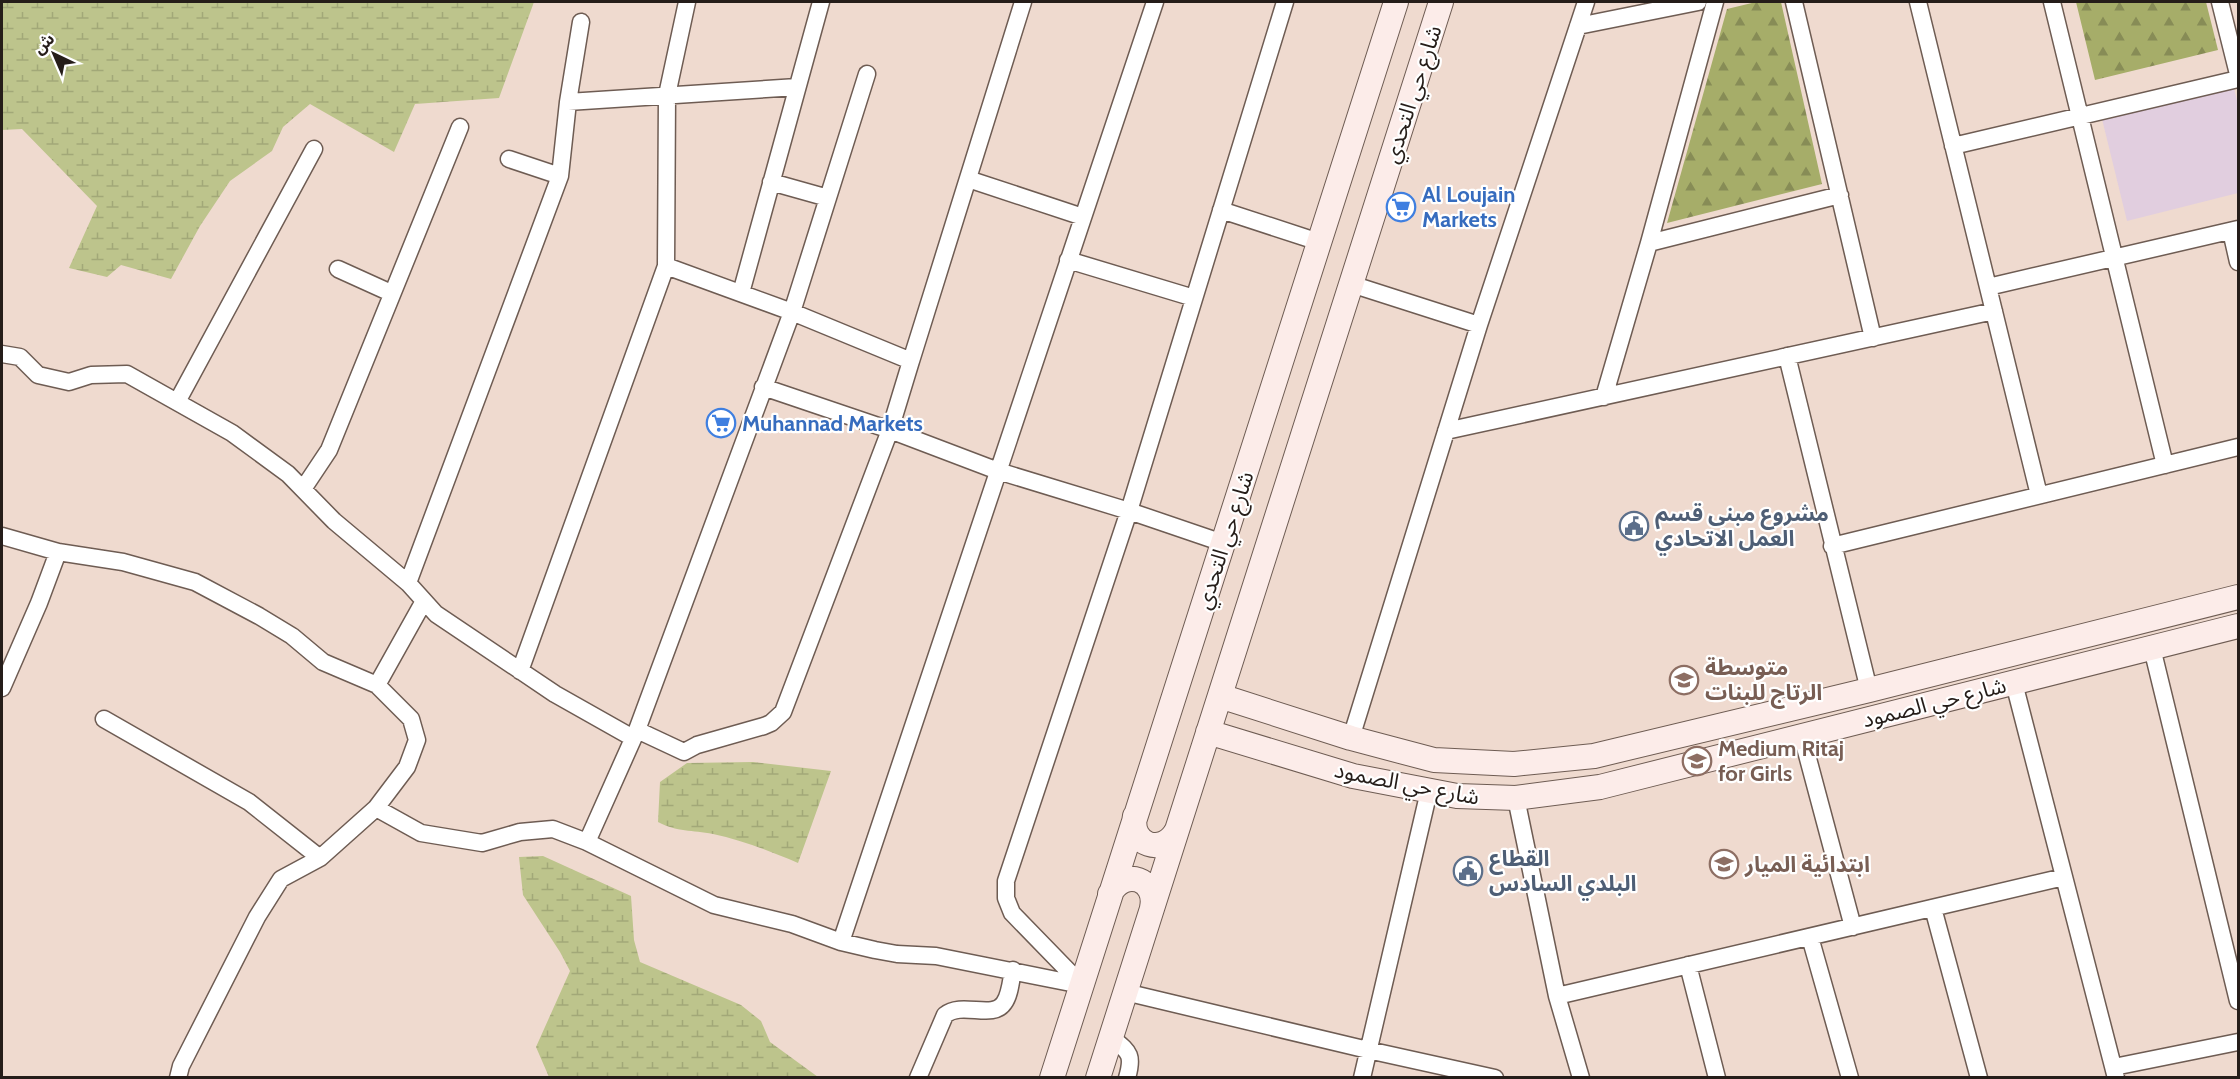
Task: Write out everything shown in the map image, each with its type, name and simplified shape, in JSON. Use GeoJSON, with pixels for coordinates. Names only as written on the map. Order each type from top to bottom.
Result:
{"type":"FeatureCollection","features":[{"type":"Feature","properties":{"kind":"main road","name":"شارع حي التحدي"},"geometry":{"type":"LineString","coordinates":[[1052,1077],[1396,2]]}},
{"type":"Feature","properties":{"kind":"main road","name":"شارع حي التحدي"},"geometry":{"type":"LineString","coordinates":[[1098,1077],[1441,2]]}},
{"type":"Feature","properties":{"kind":"main road"},"geometry":{"type":"LineString","coordinates":[[1220,696],[1351,738],[1434,760],[1504,764],[1554,762],[1594,756],[1894,684],[2238,597]]}},
{"type":"Feature","properties":{"kind":"main road","name":"شارع حي الصمود"},"geometry":{"type":"LineString","coordinates":[[1208,732],[1353,776],[1477,798],[1516,798],[1600,787],[2238,626]]}},
{"type":"Feature","properties":{"kind":"main road"},"geometry":{"type":"LineString","coordinates":[[1941,672],[1937,683],[1944,700]]}},
{"type":"Feature","properties":{"kind":"main road"},"geometry":{"type":"LineString","coordinates":[[1894,684],[1902,697],[1898,711]]}},
{"type":"Feature","properties":{"kind":"main road"},"geometry":{"type":"LineString","coordinates":[[1284,756],[1280,751],[1278,738],[1284,726],[1295,720]]}},
{"type":"Feature","properties":{"kind":"main road"},"geometry":{"type":"LineString","coordinates":[[1136,816],[1135,828],[1146,843],[1164,844],[1170,841],[1177,831]]}},
{"type":"Feature","properties":{"kind":"main road"},"geometry":{"type":"LineString","coordinates":[[1110,894],[1123,880],[1142,881],[1153,896],[1152,908]]}},
{"type":"Feature","properties":{"kind":"street"},"geometry":{"type":"LineString","coordinates":[[520,671],[666,266],[667,95],[687,2]]}},
{"type":"Feature","properties":{"kind":"street"},"geometry":{"type":"LineString","coordinates":[[741,293],[821,2]]}},
{"type":"Feature","properties":{"kind":"street"},"geometry":{"type":"LineString","coordinates":[[2,354],[20,357],[38,375],[69,382],[91,375],[127,374],[232,433],[288,474],[334,521],[408,583],[436,614],[555,694],[635,734],[684,752],[697,745],[764,726],[783,712],[890,430],[1023,2]]}},
{"type":"Feature","properties":{"kind":"street"},"geometry":{"type":"LineString","coordinates":[[841,942],[1155,2]]}},
{"type":"Feature","properties":{"kind":"street"},"geometry":{"type":"LineString","coordinates":[[1082,985],[1012,913],[1005,890],[1006,881],[1129,512],[1285,2]]}},
{"type":"Feature","properties":{"kind":"street"},"geometry":{"type":"LineString","coordinates":[[1351,738],[1479,325],[1586,2]]}},
{"type":"Feature","properties":{"kind":"street"},"geometry":{"type":"LineString","coordinates":[[1578,26],[1698,2]]}},
{"type":"Feature","properties":{"kind":"street"},"geometry":{"type":"LineString","coordinates":[[1604,397],[1715,2]]}},
{"type":"Feature","properties":{"kind":"street"},"geometry":{"type":"LineString","coordinates":[[1794,2],[1873,338]]}},
{"type":"Feature","properties":{"kind":"street"},"geometry":{"type":"LineString","coordinates":[[1918,2],[2039,495]]}},
{"type":"Feature","properties":{"kind":"street"},"geometry":{"type":"LineString","coordinates":[[2052,2],[2165,465]]}},
{"type":"Feature","properties":{"kind":"street"},"geometry":{"type":"LineString","coordinates":[[2220,2],[2237,63]]}},
{"type":"Feature","properties":{"kind":"street"},"geometry":{"type":"LineString","coordinates":[[408,583],[561,176],[567,102],[581,22]]}},
{"type":"Feature","properties":{"kind":"street"},"geometry":{"type":"LineString","coordinates":[[587,842],[635,734],[792,312],[867,74]]}},
{"type":"Feature","properties":{"kind":"street"},"geometry":{"type":"LineString","coordinates":[[1953,146],[2238,79]]}},
{"type":"Feature","properties":{"kind":"street"},"geometry":{"type":"LineString","coordinates":[[567,102],[797,87]]}},
{"type":"Feature","properties":{"kind":"street"},"geometry":{"type":"LineString","coordinates":[[303,489],[329,450],[460,127]]}},
{"type":"Feature","properties":{"kind":"street"},"geometry":{"type":"LineString","coordinates":[[177,402],[314,149]]}},
{"type":"Feature","properties":{"kind":"street"},"geometry":{"type":"LineString","coordinates":[[509,159],[561,176]]}},
{"type":"Feature","properties":{"kind":"street"},"geometry":{"type":"LineString","coordinates":[[968,179],[1083,217]]}},
{"type":"Feature","properties":{"kind":"street"},"geometry":{"type":"LineString","coordinates":[[771,182],[828,198]]}},
{"type":"Feature","properties":{"kind":"street"},"geometry":{"type":"LineString","coordinates":[[1649,243],[1840,195]]}},
{"type":"Feature","properties":{"kind":"street"},"geometry":{"type":"LineString","coordinates":[[1221,210],[1319,242]]}},
{"type":"Feature","properties":{"kind":"street"},"geometry":{"type":"LineString","coordinates":[[1988,287],[2235,230],[2238,262]]}},
{"type":"Feature","properties":{"kind":"street"},"geometry":{"type":"LineString","coordinates":[[1068,260],[1194,298]]}},
{"type":"Feature","properties":{"kind":"street"},"geometry":{"type":"LineString","coordinates":[[666,266],[792,312],[911,361]]}},
{"type":"Feature","properties":{"kind":"street"},"geometry":{"type":"LineString","coordinates":[[338,269],[391,293]]}},
{"type":"Feature","properties":{"kind":"street"},"geometry":{"type":"LineString","coordinates":[[1351,284],[1479,325]]}},
{"type":"Feature","properties":{"kind":"street"},"geometry":{"type":"LineString","coordinates":[[1446,431],[1994,311]]}},
{"type":"Feature","properties":{"kind":"street"},"geometry":{"type":"LineString","coordinates":[[1787,357],[1869,690]]}},
{"type":"Feature","properties":{"kind":"street"},"geometry":{"type":"LineString","coordinates":[[763,387],[890,430],[998,471],[1223,543]]}},
{"type":"Feature","properties":{"kind":"street"},"geometry":{"type":"LineString","coordinates":[[1832,546],[2238,447]]}},
{"type":"Feature","properties":{"kind":"street"},"geometry":{"type":"LineString","coordinates":[[2,536],[58,552],[123,562],[195,582],[292,636],[323,662],[377,685],[411,719],[417,740],[407,767],[375,808],[320,858],[281,879],[257,917],[181,1066],[178,1077]]}},
{"type":"Feature","properties":{"kind":"street"},"geometry":{"type":"LineString","coordinates":[[2,688],[6,666],[39,603],[58,552]]}},
{"type":"Feature","properties":{"kind":"street"},"geometry":{"type":"LineString","coordinates":[[377,685],[424,601]]}},
{"type":"Feature","properties":{"kind":"street"},"geometry":{"type":"LineString","coordinates":[[2152,648],[2233,958],[2238,1001]]}},
{"type":"Feature","properties":{"kind":"street"},"geometry":{"type":"LineString","coordinates":[[2014,682],[2115,1072],[2238,1042]]}},
{"type":"Feature","properties":{"kind":"street"},"geometry":{"type":"LineString","coordinates":[[104,719],[249,802],[320,858]]}},
{"type":"Feature","properties":{"kind":"street"},"geometry":{"type":"LineString","coordinates":[[1803,736],[1853,927]]}},
{"type":"Feature","properties":{"kind":"street"},"geometry":{"type":"LineString","coordinates":[[1362,1077],[1429,791]]}},
{"type":"Feature","properties":{"kind":"street"},"geometry":{"type":"LineString","coordinates":[[1516,798],[1557,996],[1581,1077]]}},
{"type":"Feature","properties":{"kind":"street"},"geometry":{"type":"LineString","coordinates":[[375,808],[421,833],[482,843],[520,832],[553,829],[587,842],[714,905],[792,924],[841,942],[897,954],[936,956],[1082,985]]}},
{"type":"Feature","properties":{"kind":"street"},"geometry":{"type":"LineString","coordinates":[[1557,996],[2064,877]]}},
{"type":"Feature","properties":{"kind":"street"},"geometry":{"type":"LineString","coordinates":[[1933,908],[1979,1077]]}},
{"type":"Feature","properties":{"kind":"street"},"geometry":{"type":"LineString","coordinates":[[1810,936],[1850,1077]]}},
{"type":"Feature","properties":{"kind":"street"},"geometry":{"type":"LineString","coordinates":[[1688,965],[1717,1077]]}},
{"type":"Feature","properties":{"kind":"street"},"geometry":{"type":"LineString","coordinates":[[918,1077],[945,1015],[954,1009],[999,1008],[1005,1002],[1013,970]]}},
{"type":"Feature","properties":{"kind":"street"},"geometry":{"type":"LineString","coordinates":[[1125,992],[1368,1050],[1495,1077]]}},
{"type":"Feature","properties":{"kind":"street"},"geometry":{"type":"LineString","coordinates":[[1111,1037],[1129,1053],[1132,1059],[1127,1077]]}},
{"type":"Feature","properties":{"kind":"shaded area"},"geometry":{"type":"Polygon","coordinates":[[[2233,84],[2238,105],[2238,193],[2127,221],[2102,119],[2233,84]]]}},
{"type":"Feature","properties":{"kind":"green space"},"geometry":{"type":"Polygon","coordinates":[[[2,2],[534,2],[499,98],[415,104],[394,152],[310,104],[283,127],[272,151],[230,181],[200,226],[171,279],[121,265],[107,277],[69,268],[97,206],[22,129],[2,130],[2,2]]]}},
{"type":"Feature","properties":{"kind":"green space"},"geometry":{"type":"Polygon","coordinates":[[[1756,2],[1781,2],[1822,184],[1667,223],[1727,9],[1756,2]]]}},
{"type":"Feature","properties":{"kind":"green space"},"geometry":{"type":"Polygon","coordinates":[[[2076,2],[2206,2],[2218,50],[2095,80],[2076,2]]]}},
{"type":"Feature","properties":{"kind":"green space"},"geometry":{"type":"Polygon","coordinates":[[[753,762],[831,771],[798,863],[734,839],[678,829],[658,822],[660,782],[687,763],[753,762]]]}},
{"type":"Feature","properties":{"kind":"green space"},"geometry":{"type":"Polygon","coordinates":[[[543,856],[631,896],[634,940],[640,962],[741,1005],[761,1021],[770,1042],[818,1077],[549,1077],[536,1047],[570,971],[523,895],[519,857],[543,856]]]}},
{"type":"Feature","properties":{"kind":"place","name":"Al Loujain Markets"},"geometry":{"type":"Point","coordinates":[1401,207]}},
{"type":"Feature","properties":{"kind":"place","name":"Muhannad Markets"},"geometry":{"type":"Point","coordinates":[721,423]}},
{"type":"Feature","properties":{"kind":"place","name":"مشروع مبنى قسم العمل الاتحادي"},"geometry":{"type":"Point","coordinates":[1634,526]}},
{"type":"Feature","properties":{"kind":"place","name":"متوسطة الرتاج للبنات"},"geometry":{"type":"Point","coordinates":[1684,680]}},
{"type":"Feature","properties":{"kind":"place","name":"Medium Ritaj for Girls"},"geometry":{"type":"Point","coordinates":[1697,761]}},
{"type":"Feature","properties":{"kind":"place","name":"ابتدائية الميار"},"geometry":{"type":"Point","coordinates":[1724,864]}},
{"type":"Feature","properties":{"kind":"place","name":"القطاع البلدي السادس"},"geometry":{"type":"Point","coordinates":[1468,871]}}]}
